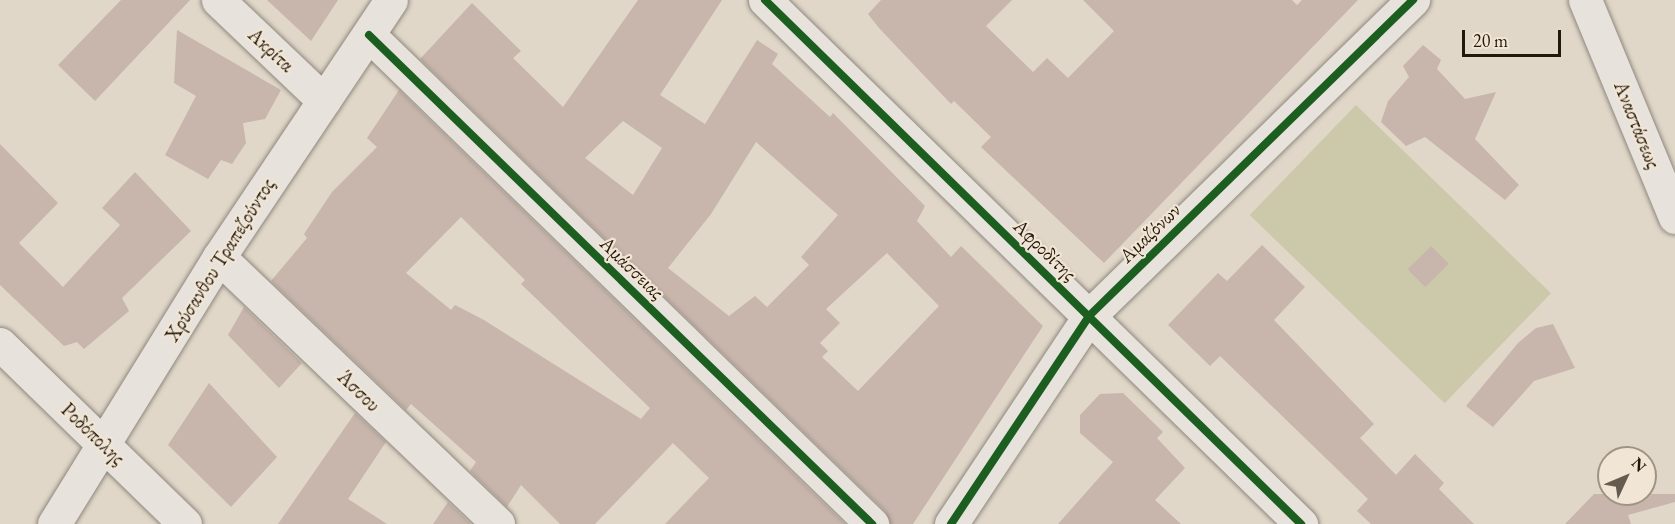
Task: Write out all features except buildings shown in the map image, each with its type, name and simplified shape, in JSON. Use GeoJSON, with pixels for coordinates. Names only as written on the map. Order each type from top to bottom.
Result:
{"type":"FeatureCollection","features":[{"type":"Feature","properties":{"kind":"street","name":"Ακρίτα"},"geometry":{"type":"LineString","coordinates":[[218,0],[324,101]]}},
{"type":"Feature","properties":{"kind":"street","name":"Χρύσανθου Τραπεζούντος"},"geometry":{"type":"LineString","coordinates":[[54,524],[105,446],[219,257],[392,0]]}},
{"type":"Feature","properties":{"kind":"street","name":"Αφροδίτης"},"geometry":{"type":"LineString","coordinates":[[765,0],[1301,524]]}},
{"type":"Feature","properties":{"kind":"street","name":"Αμαζόνων"},"geometry":{"type":"LineString","coordinates":[[951,524],[1089,316],[1413,0]]}},
{"type":"Feature","properties":{"kind":"street","name":"Αναστάσεως"},"geometry":{"type":"LineString","coordinates":[[1585,0],[1675,217]]}},
{"type":"Feature","properties":{"kind":"street","name":"Αμάσσειας"},"geometry":{"type":"LineString","coordinates":[[369,35],[872,524]]}},
{"type":"Feature","properties":{"kind":"street","name":"Άσσου"},"geometry":{"type":"LineString","coordinates":[[219,257],[498,524]]}},
{"type":"Feature","properties":{"kind":"street","name":"Ροδόπολης"},"geometry":{"type":"LineString","coordinates":[[0,344],[186,524]]}},
{"type":"Feature","properties":{"kind":"shaded area"},"geometry":{"type":"Polygon","coordinates":[[[1356,105],[1551,293],[1445,403],[1250,215],[1356,105]]]}},
{"type":"Feature","properties":{"kind":"cycle path"},"geometry":{"type":"LineString","coordinates":[[765,0],[1301,524]]}},
{"type":"Feature","properties":{"kind":"cycle path"},"geometry":{"type":"LineString","coordinates":[[951,524],[1089,316],[1413,0]]}},
{"type":"Feature","properties":{"kind":"cycle path"},"geometry":{"type":"LineString","coordinates":[[369,35],[872,524]]}}]}
